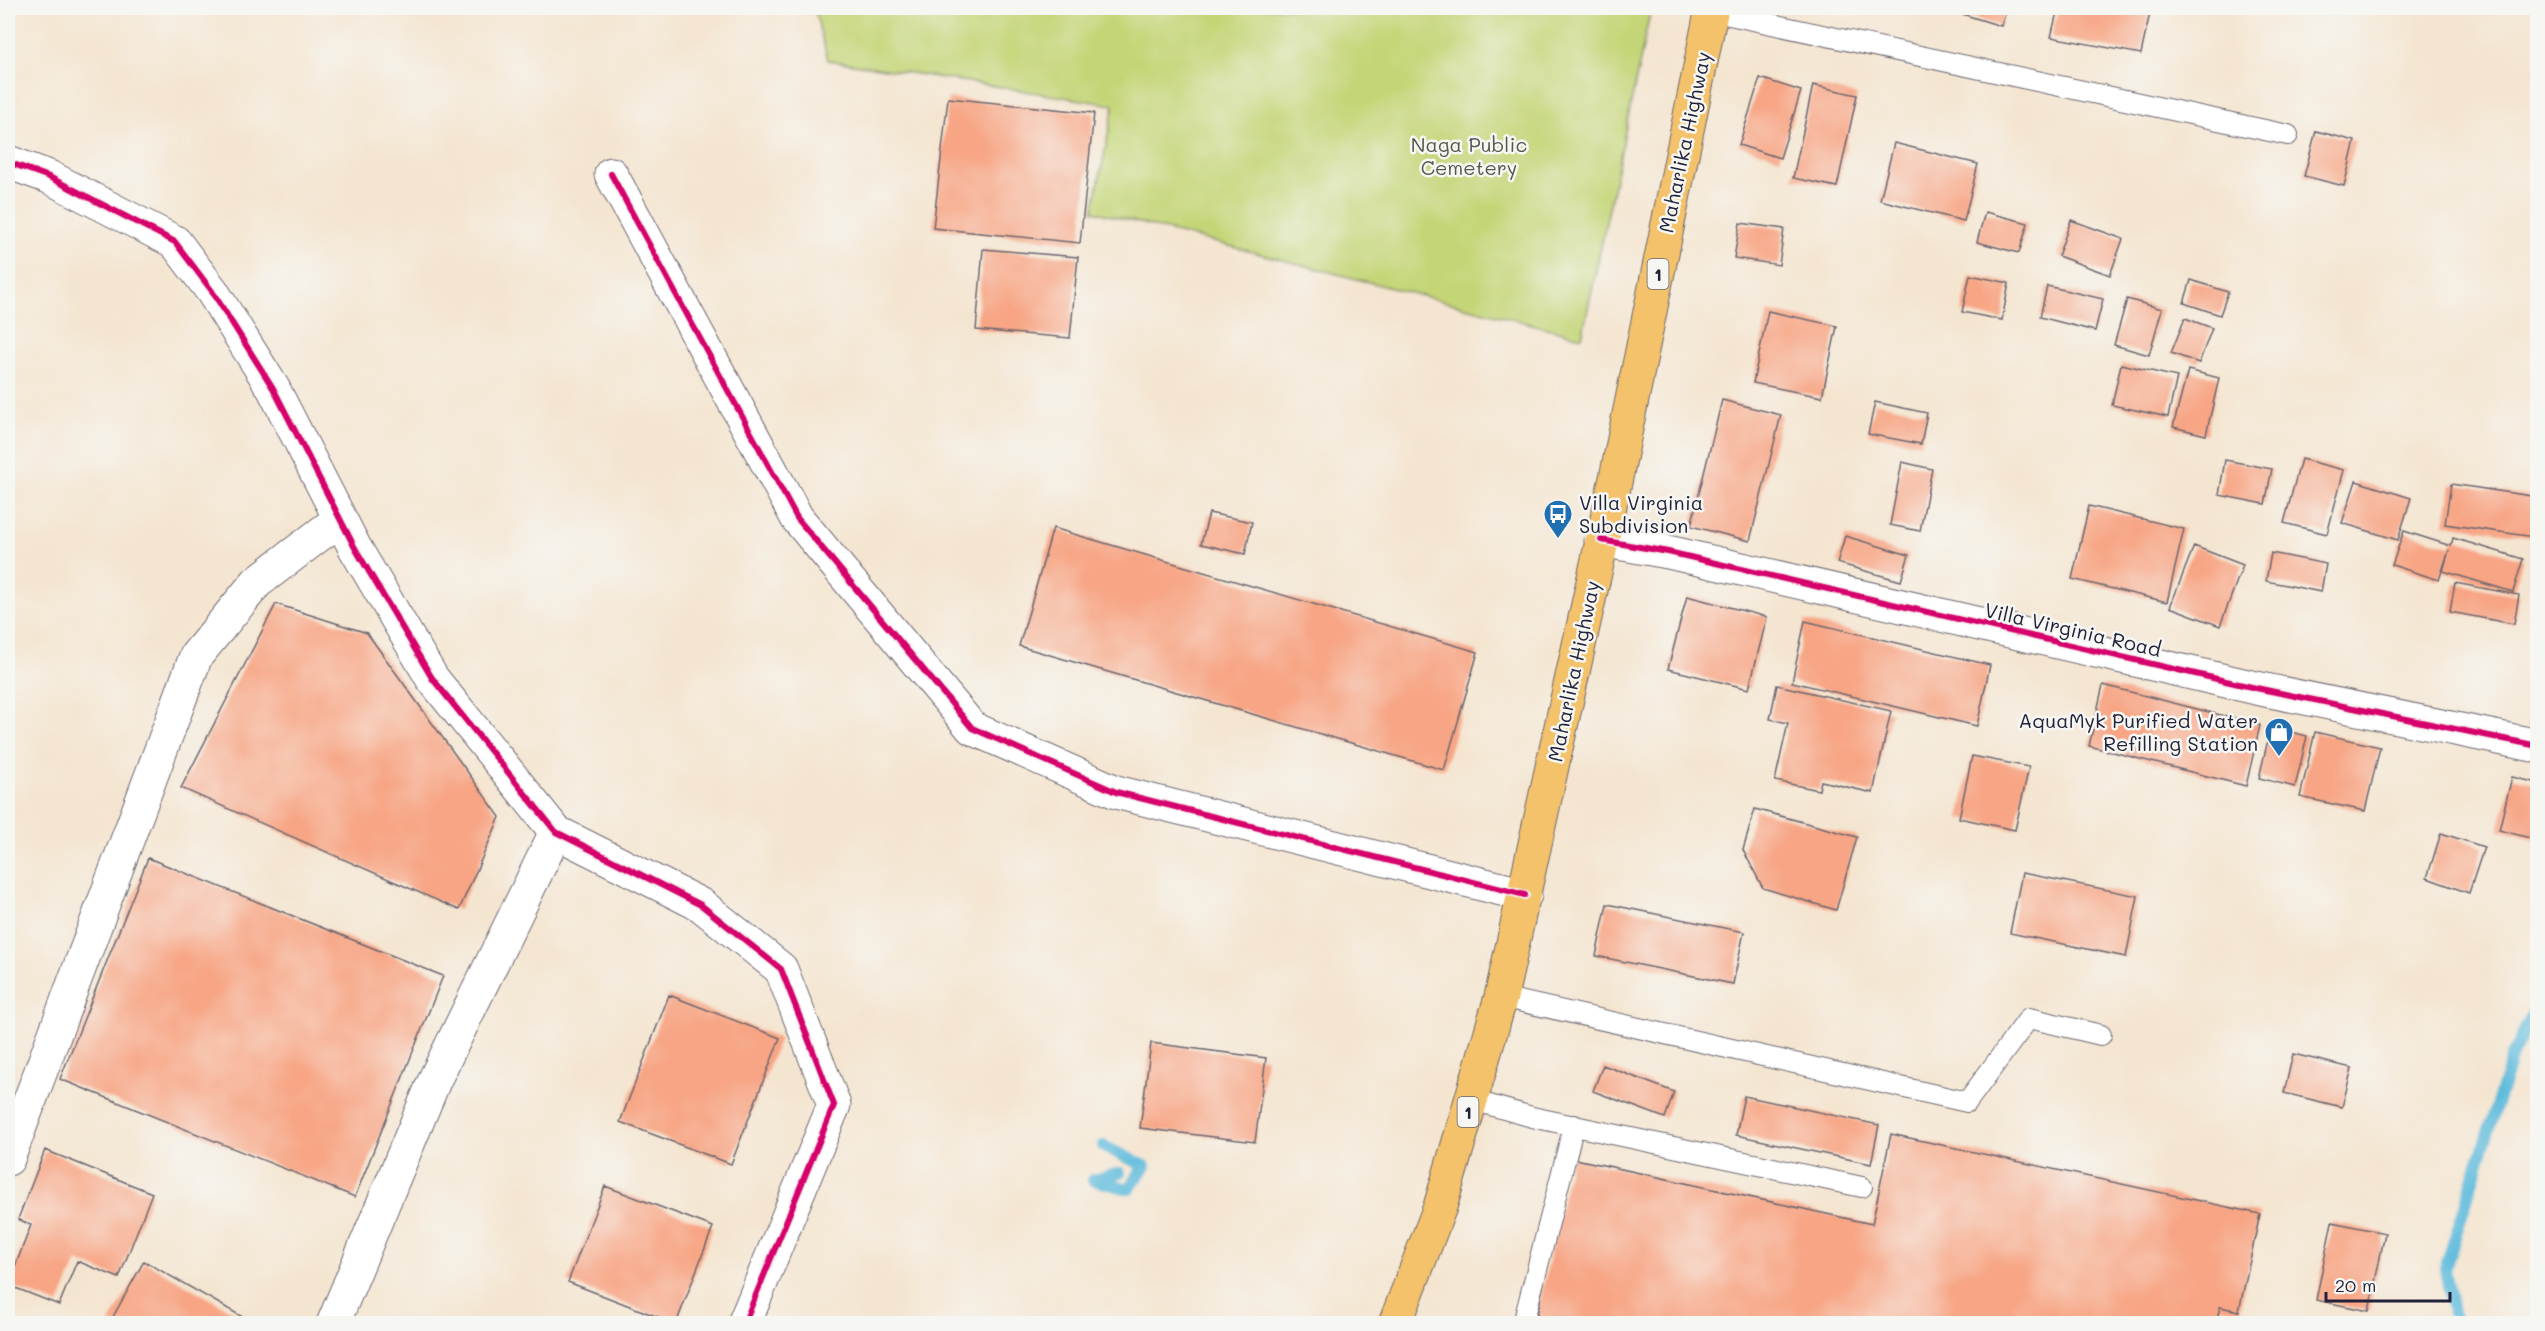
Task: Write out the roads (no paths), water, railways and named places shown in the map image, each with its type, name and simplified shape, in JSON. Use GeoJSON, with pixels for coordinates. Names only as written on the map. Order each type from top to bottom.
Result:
{"type":"FeatureCollection","features":[{"type":"Feature","properties":{"kind":"main road","name":"Maharlika Highway"},"geometry":{"type":"LineString","coordinates":[[1395,1323],[1440,1207],[1501,997],[1601,540],[1712,10]]}},
{"type":"Feature","properties":{"kind":"street"},"geometry":{"type":"LineString","coordinates":[[8,162],[49,177],[175,242],[212,291],[273,388],[340,519],[432,678],[556,832],[701,905],[781,969],[834,1105],[744,1323]]}},
{"type":"Feature","properties":{"kind":"street"},"geometry":{"type":"LineString","coordinates":[[610,174],[797,518],[972,729],[1116,792],[1525,895]]}},
{"type":"Feature","properties":{"kind":"street"},"geometry":{"type":"LineString","coordinates":[[8,1159],[196,656],[257,582],[340,519]]}},
{"type":"Feature","properties":{"kind":"street","name":"Villa Virginia Road"},"geometry":{"type":"LineString","coordinates":[[1601,540],[1680,555],[2256,688],[2538,746]]}},
{"type":"Feature","properties":{"kind":"street"},"geometry":{"type":"LineString","coordinates":[[333,1323],[435,1079],[556,832]]}},
{"type":"Feature","properties":{"kind":"lane"},"geometry":{"type":"LineString","coordinates":[[1712,10],[2288,135]]}},
{"type":"Feature","properties":{"kind":"lane"},"geometry":{"type":"LineString","coordinates":[[1501,997],[1967,1102],[2029,1018],[2101,1035]]}},
{"type":"Feature","properties":{"kind":"lane"},"geometry":{"type":"LineString","coordinates":[[1472,1100],[1532,1117],[1862,1187]]}},
{"type":"Feature","properties":{"kind":"lane"},"geometry":{"type":"LineString","coordinates":[[1523,1323],[1574,1125]]}},
{"type":"Feature","properties":{"kind":"waterway"},"geometry":{"type":"LineString","coordinates":[[2455,1324],[2445,1269],[2512,1056],[2538,1003]]}},
{"type":"Feature","properties":{"kind":"waterway"},"geometry":{"type":"LineString","coordinates":[[1103,1146],[1145,1166],[1129,1189],[1093,1180],[1120,1173]]}},
{"type":"Feature","properties":{"kind":"place","name":"Villa Virginia Subdivision"},"geometry":{"type":"Point","coordinates":[1558,540]}},
{"type":"Feature","properties":{"kind":"place","name":"AquaMyk Purified Water Refilling Station"},"geometry":{"type":"Point","coordinates":[2279,758]}},
{"type":"Feature","properties":{"kind":"park label","name":"Naga Public Cemetery"},"geometry":{"type":"Point","coordinates":[1469,156]}}]}
